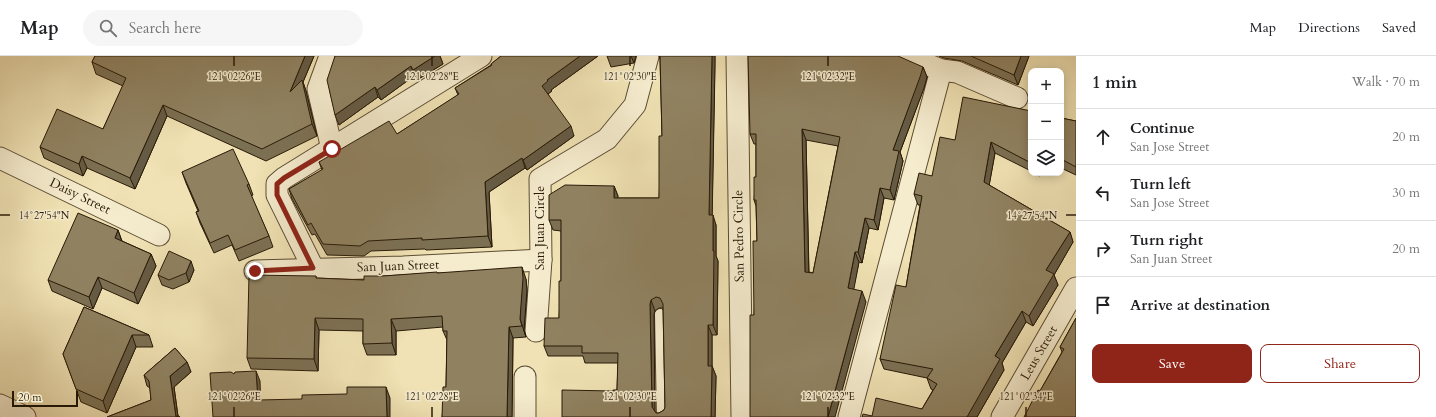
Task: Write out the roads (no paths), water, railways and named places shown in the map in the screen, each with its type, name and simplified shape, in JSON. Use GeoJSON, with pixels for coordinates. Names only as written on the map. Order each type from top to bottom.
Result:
{"type":"FeatureCollection","features":[{"type":"Feature","properties":{"kind":"street"},"geometry":{"type":"LineString","coordinates":[[330,56],[318,89],[332,149]]}},
{"type":"Feature","properties":{"kind":"street"},"geometry":{"type":"LineString","coordinates":[[313,268],[277,195],[277,184],[284,178],[482,56]]}},
{"type":"Feature","properties":{"kind":"street","name":"San Juan Circle"},"geometry":{"type":"LineString","coordinates":[[536,331],[541,260],[540,179],[607,139],[635,105],[648,56]]}},
{"type":"Feature","properties":{"kind":"street","name":"San Pedro Circle"},"geometry":{"type":"LineString","coordinates":[[737,56],[742,417]]}},
{"type":"Feature","properties":{"kind":"street"},"geometry":{"type":"LineString","coordinates":[[906,56],[941,70],[957,72],[1017,98]]}},
{"type":"Feature","properties":{"kind":"street"},"geometry":{"type":"LineString","coordinates":[[849,417],[941,70]]}},
{"type":"Feature","properties":{"kind":"street","name":"Daisy Street"},"geometry":{"type":"LineString","coordinates":[[0,158],[159,235]]}},
{"type":"Feature","properties":{"kind":"street","name":"San Juan Street"},"geometry":{"type":"LineString","coordinates":[[255,271],[313,268],[403,267],[541,260]]}},
{"type":"Feature","properties":{"kind":"street","name":"Leus Street"},"geometry":{"type":"LineString","coordinates":[[1002,417],[1076,288]]}},
{"type":"Feature","properties":{"kind":"street"},"geometry":{"type":"LineString","coordinates":[[524,417],[525,377]]}},
{"type":"Feature","properties":{"kind":"street"},"geometry":{"type":"LineString","coordinates":[[0,405],[25,417]]}},
{"type":"Feature","properties":{"kind":"lane"},"geometry":{"type":"LineString","coordinates":[[660,314],[662,417]]}}]}
